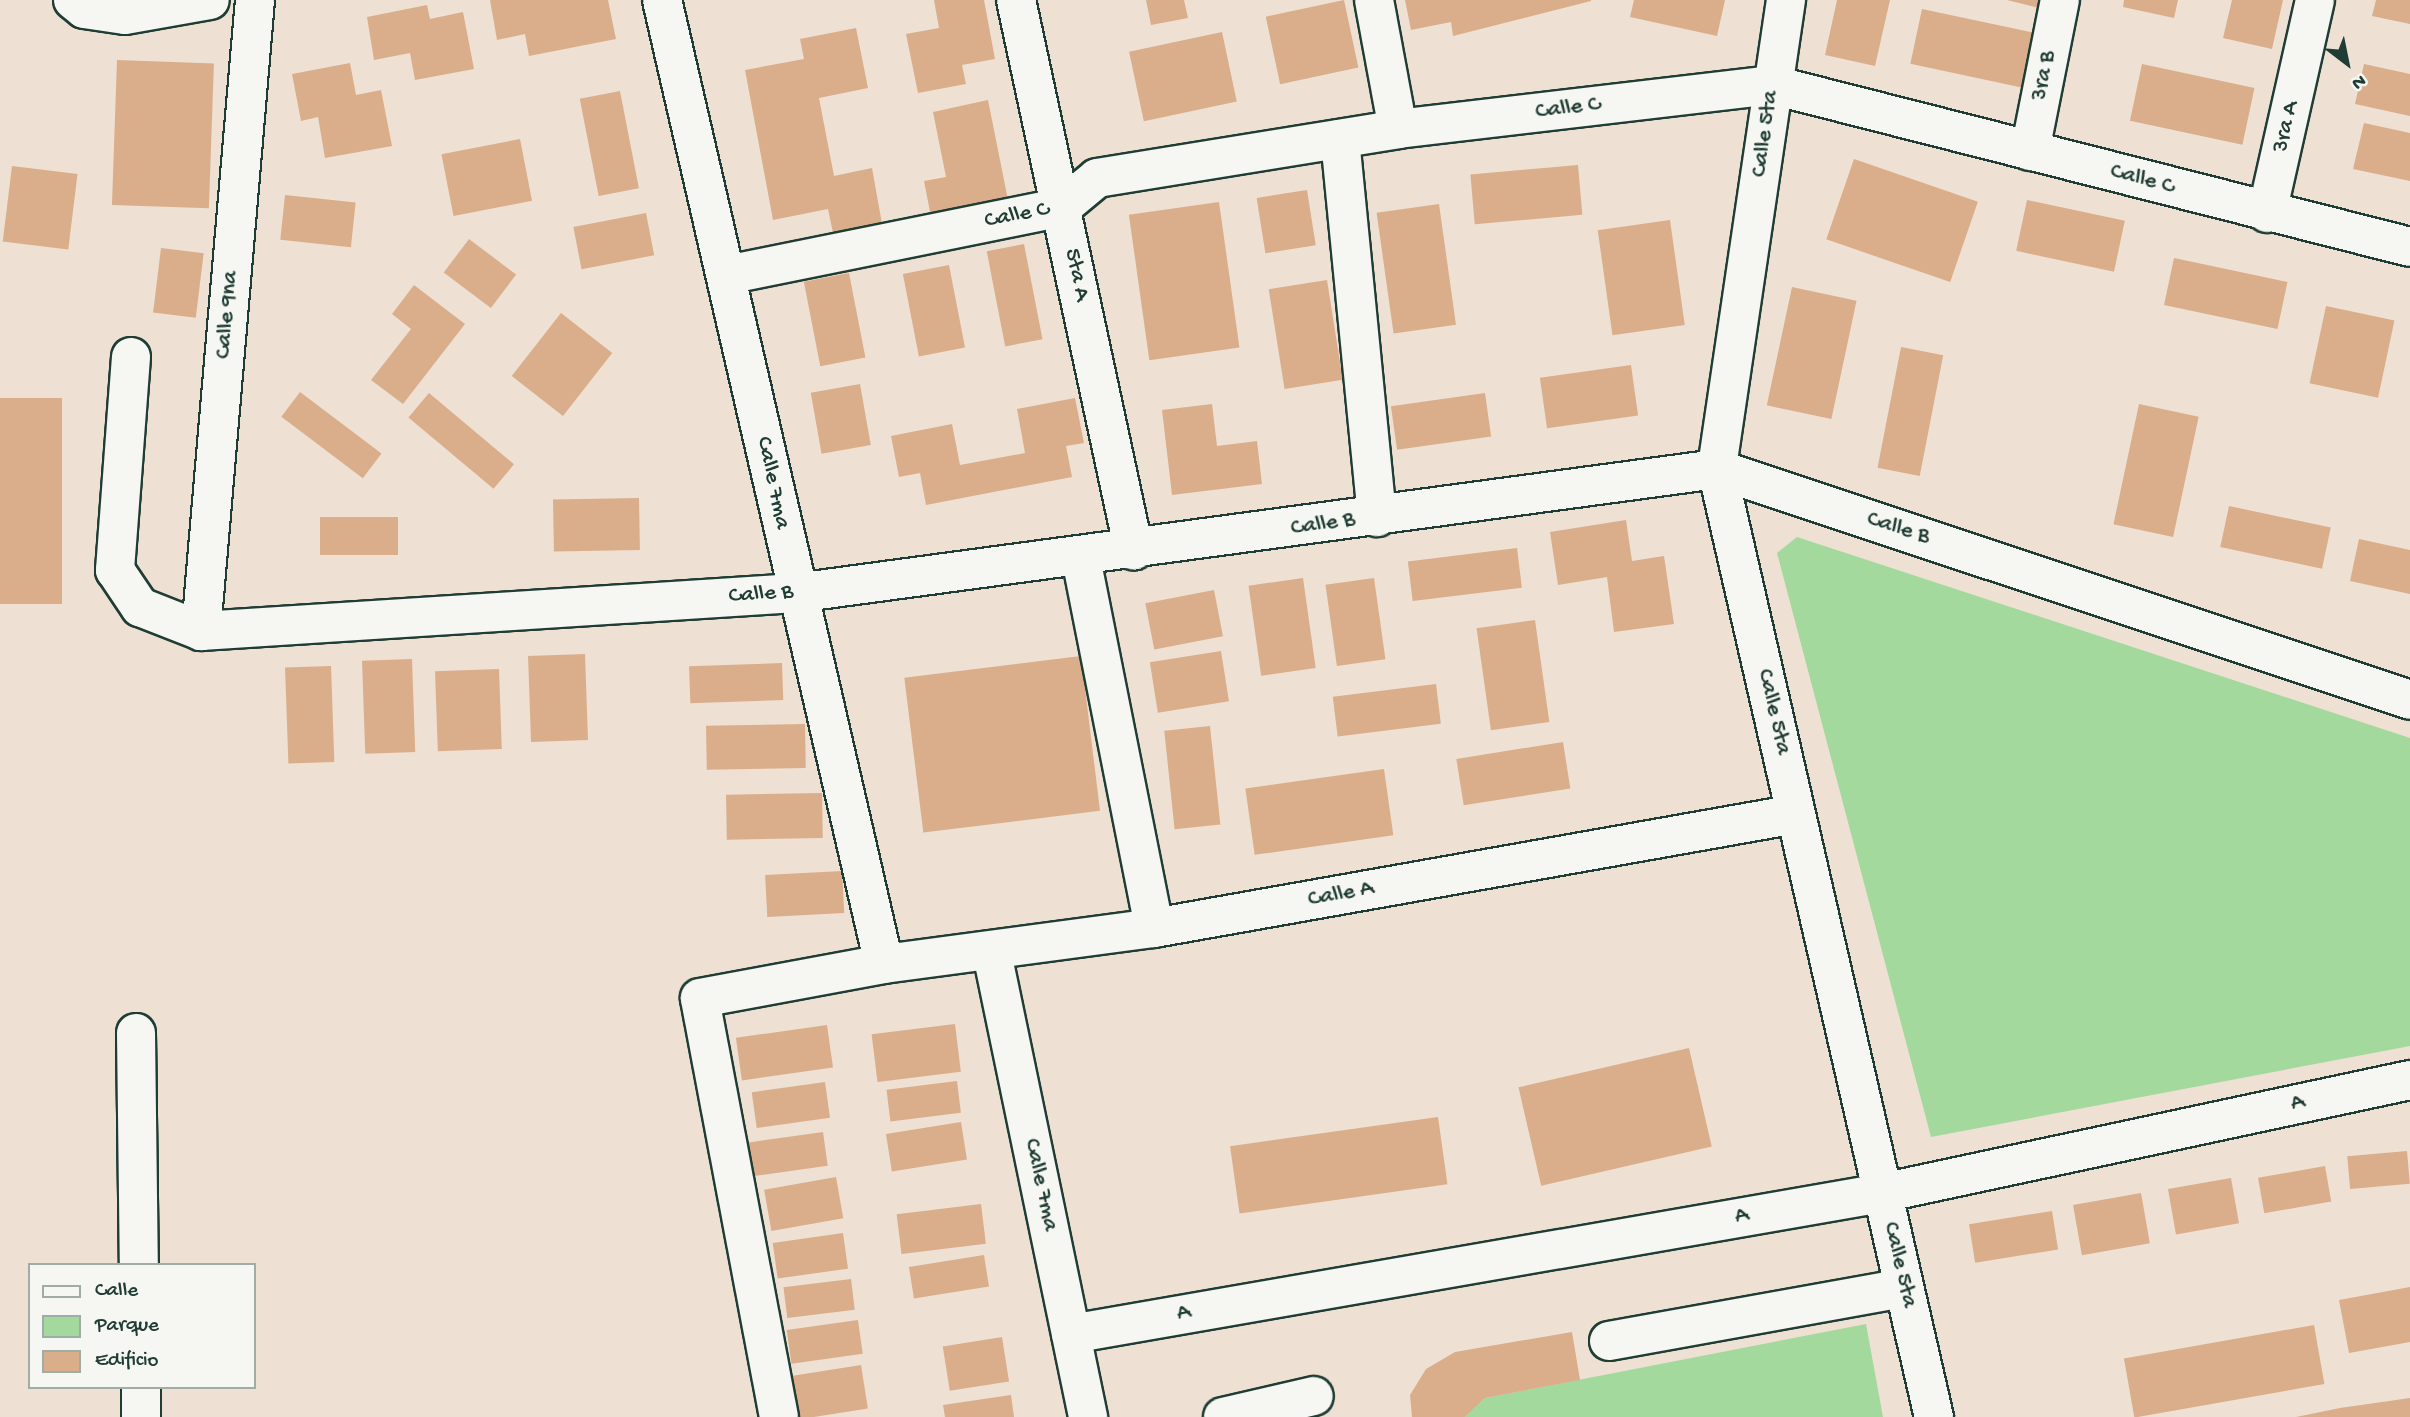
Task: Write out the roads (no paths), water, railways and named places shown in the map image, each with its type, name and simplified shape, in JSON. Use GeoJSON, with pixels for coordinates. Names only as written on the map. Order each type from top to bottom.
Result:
{"type":"FeatureCollection","features":[{"type":"Feature","properties":{"kind":"street"},"geometry":{"type":"LineString","coordinates":[[73,0],[84,9],[125,15],[210,0]]}},
{"type":"Feature","properties":{"kind":"street","name":"Calle 9na"},"geometry":{"type":"LineString","coordinates":[[201,631],[255,0]]}},
{"type":"Feature","properties":{"kind":"street","name":"Calle 7ma"},"geometry":{"type":"LineString","coordinates":[[662,0],[796,593],[884,964]]}},
{"type":"Feature","properties":{"kind":"street","name":"5ta A"},"geometry":{"type":"LineString","coordinates":[[1016,0],[1135,551]]}},
{"type":"Feature","properties":{"kind":"street"},"geometry":{"type":"LineString","coordinates":[[1374,0],[1398,129]]}},
{"type":"Feature","properties":{"kind":"street","name":"Calle 5ta"},"geometry":{"type":"LineString","coordinates":[[1786,0],[1717,469],[1934,1417]]}},
{"type":"Feature","properties":{"kind":"street","name":"3ra B"},"geometry":{"type":"LineString","coordinates":[[2030,151],[2060,0]]}},
{"type":"Feature","properties":{"kind":"street","name":"3ra A"},"geometry":{"type":"LineString","coordinates":[[2267,213],[2315,0]]}},
{"type":"Feature","properties":{"kind":"street","name":"Calle C"},"geometry":{"type":"LineString","coordinates":[[726,275],[1062,207],[1097,178],[1398,129],[1773,85],[2267,213],[2410,247]]}},
{"type":"Feature","properties":{"kind":"street"},"geometry":{"type":"LineString","coordinates":[[1340,139],[1377,517]]}},
{"type":"Feature","properties":{"kind":"street"},"geometry":{"type":"LineString","coordinates":[[131,357],[115,570],[140,607],[201,631]]}},
{"type":"Feature","properties":{"kind":"street","name":"Calle B"},"geometry":{"type":"LineString","coordinates":[[201,631],[796,593],[1135,551],[1717,469],[2410,700]]}},
{"type":"Feature","properties":{"kind":"street"},"geometry":{"type":"LineString","coordinates":[[1081,558],[1154,928]]}},
{"type":"Feature","properties":{"kind":"street","name":"Calle A"},"geometry":{"type":"LineString","coordinates":[[779,1417],[700,998],[884,964],[992,953],[1154,928],[1796,814]]}},
{"type":"Feature","properties":{"kind":"street","name":"Calle 7ma"},"geometry":{"type":"LineString","coordinates":[[992,953],[1088,1417]]}},
{"type":"Feature","properties":{"kind":"street"},"geometry":{"type":"LineString","coordinates":[[136,1032],[139,1263]]}},
{"type":"Feature","properties":{"kind":"street","name":"A"},"geometry":{"type":"LineString","coordinates":[[1071,1334],[1882,1193],[2410,1080]]}},
{"type":"Feature","properties":{"kind":"street"},"geometry":{"type":"LineString","coordinates":[[1609,1341],[1904,1288]]}},
{"type":"Feature","properties":{"kind":"street"},"geometry":{"type":"LineString","coordinates":[[141,1389],[141,1417]]}},
{"type":"Feature","properties":{"kind":"street"},"geometry":{"type":"LineString","coordinates":[[1223,1417],[1314,1396]]}}]}
